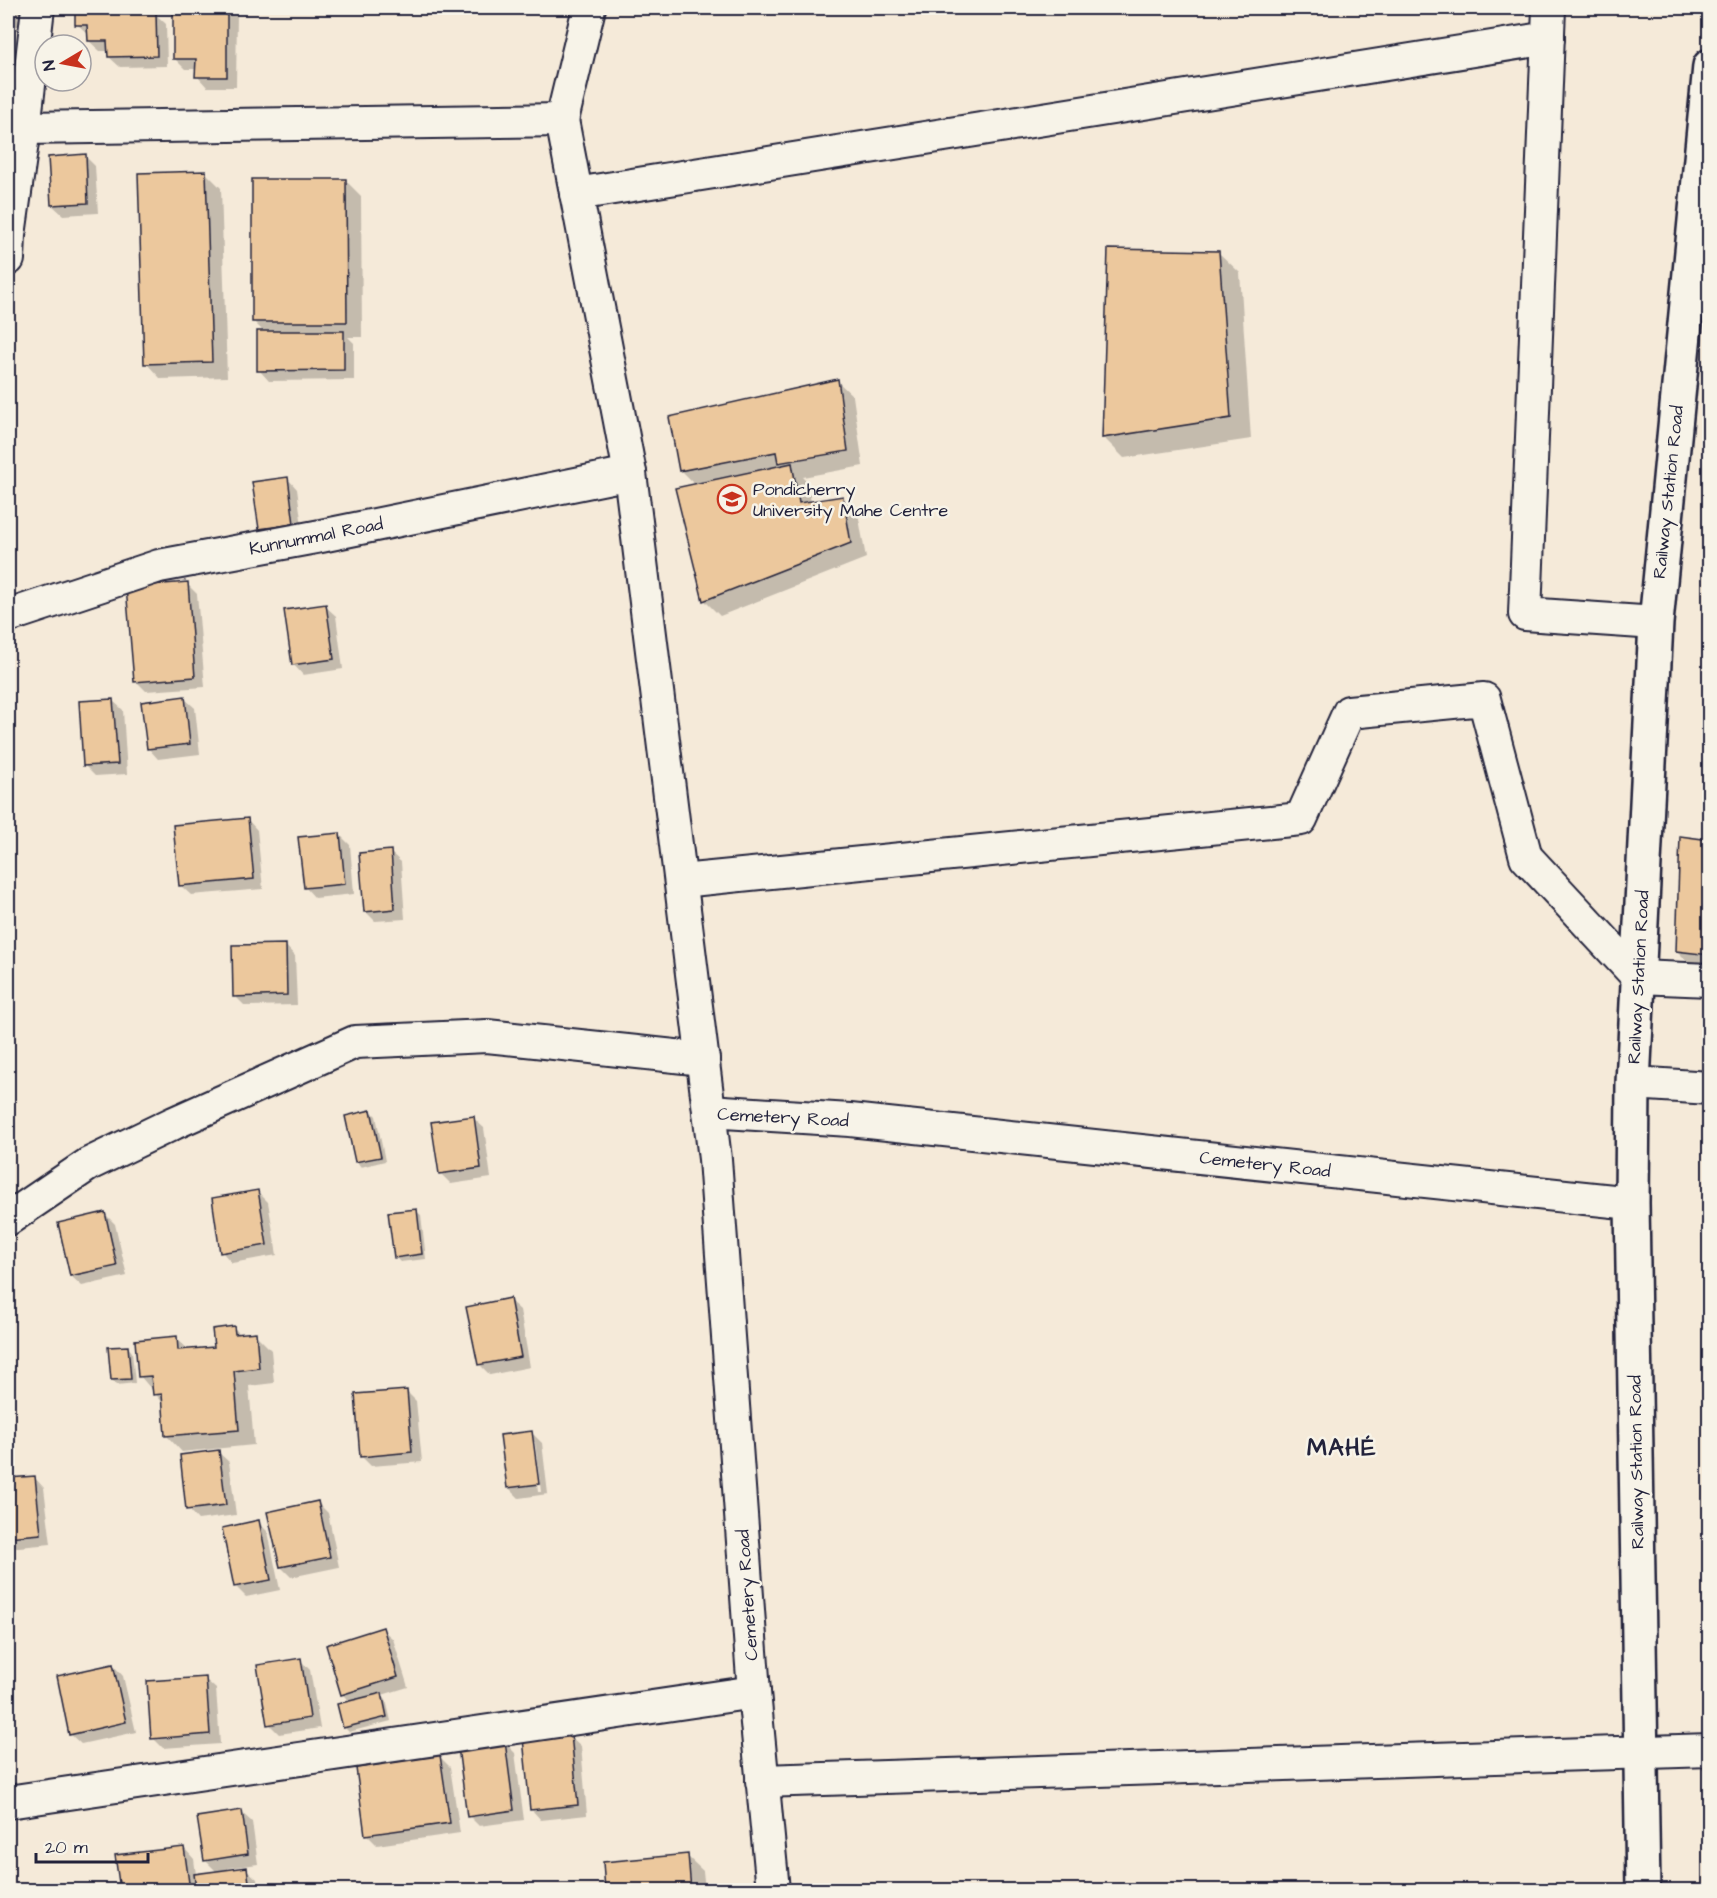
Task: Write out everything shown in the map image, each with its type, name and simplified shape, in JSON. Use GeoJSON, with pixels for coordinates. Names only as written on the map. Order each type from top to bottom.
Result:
{"type":"FeatureCollection","features":[{"type":"Feature","properties":{"kind":"street"},"geometry":{"type":"LineString","coordinates":[[8,259],[9,235],[38,8]]}},
{"type":"Feature","properties":{"kind":"street"},"geometry":{"type":"LineString","coordinates":[[589,8],[562,120],[630,473],[709,1111]]}},
{"type":"Feature","properties":{"kind":"street"},"geometry":{"type":"LineString","coordinates":[[1550,8],[1525,614],[1656,623]]}},
{"type":"Feature","properties":{"kind":"street"},"geometry":{"type":"LineString","coordinates":[[576,194],[1548,38]]}},
{"type":"Feature","properties":{"kind":"street","name":"Railway Station Road"},"geometry":{"type":"LineString","coordinates":[[1642,1890],[1632,1203],[1633,1083],[1656,623],[1710,66]]}},
{"type":"Feature","properties":{"kind":"street"},"geometry":{"type":"LineString","coordinates":[[24,128],[562,120]]}},
{"type":"Feature","properties":{"kind":"street","name":"Kunnummal Road"},"geometry":{"type":"LineString","coordinates":[[8,616],[159,566],[321,536],[630,473]]}},
{"type":"Feature","properties":{"kind":"street"},"geometry":{"type":"LineString","coordinates":[[681,881],[1301,819],[1349,712],[1484,699],[1526,857],[1638,977],[1710,980]]}},
{"type":"Feature","properties":{"kind":"street"},"geometry":{"type":"LineString","coordinates":[[8,1219],[89,1164],[355,1042],[487,1036],[703,1059]]}},
{"type":"Feature","properties":{"kind":"street"},"geometry":{"type":"LineString","coordinates":[[1633,1083],[1710,1088]]}},
{"type":"Feature","properties":{"kind":"street","name":"Cemetery Road"},"geometry":{"type":"LineString","coordinates":[[772,1890],[754,1692],[715,1159],[709,1111],[850,1119],[1632,1203]]}},
{"type":"Feature","properties":{"kind":"street"},"geometry":{"type":"LineString","coordinates":[[8,1802],[754,1692]]}},
{"type":"Feature","properties":{"kind":"street"},"geometry":{"type":"LineString","coordinates":[[762,1781],[1710,1750]]}},
{"type":"Feature","properties":{"kind":"building"},"geometry":{"type":"Polygon","coordinates":[[[75,8],[144,8],[144,12],[156,12],[157,56],[108,57],[107,41],[93,41],[93,33],[88,33],[87,25],[75,25],[75,8]]]}},
{"type":"Feature","properties":{"kind":"building"},"geometry":{"type":"Polygon","coordinates":[[[173,8],[227,8],[227,77],[195,77],[196,59],[173,59],[173,8]]]}},
{"type":"Feature","properties":{"kind":"building"},"geometry":{"type":"Polygon","coordinates":[[[86,154],[88,203],[51,205],[48,157],[86,154]]]}},
{"type":"Feature","properties":{"kind":"building"},"geometry":{"type":"Polygon","coordinates":[[[206,171],[212,362],[144,364],[138,173],[206,171]]]}},
{"type":"Feature","properties":{"kind":"building"},"geometry":{"type":"Polygon","coordinates":[[[252,179],[346,179],[347,322],[252,322],[252,179]]]}},
{"type":"Feature","properties":{"kind":"building"},"geometry":{"type":"Polygon","coordinates":[[[1108,249],[1219,251],[1231,418],[1102,438],[1108,249]]]}},
{"type":"Feature","properties":{"kind":"building"},"geometry":{"type":"Polygon","coordinates":[[[257,331],[344,331],[344,370],[257,371],[257,331]]]}},
{"type":"Feature","properties":{"kind":"building"},"geometry":{"type":"Polygon","coordinates":[[[838,379],[848,451],[778,463],[776,452],[679,471],[669,417],[838,379]]]}},
{"type":"Feature","properties":{"kind":"building"},"geometry":{"type":"Polygon","coordinates":[[[792,463],[799,503],[843,496],[851,543],[703,601],[675,488],[792,463]]]}},
{"type":"Feature","properties":{"kind":"building"},"geometry":{"type":"Polygon","coordinates":[[[288,477],[294,524],[259,529],[252,482],[288,477]]]}},
{"type":"Feature","properties":{"kind":"building"},"geometry":{"type":"Polygon","coordinates":[[[188,582],[195,677],[134,682],[126,587],[188,582]]]}},
{"type":"Feature","properties":{"kind":"building"},"geometry":{"type":"Polygon","coordinates":[[[326,604],[334,659],[292,665],[284,610],[326,604]]]}},
{"type":"Feature","properties":{"kind":"building"},"geometry":{"type":"Polygon","coordinates":[[[185,696],[190,744],[147,749],[141,702],[185,696]]]}},
{"type":"Feature","properties":{"kind":"building"},"geometry":{"type":"Polygon","coordinates":[[[113,699],[118,764],[83,766],[79,701],[113,699]]]}},
{"type":"Feature","properties":{"kind":"building"},"geometry":{"type":"Polygon","coordinates":[[[248,818],[254,879],[179,886],[173,825],[248,818]]]}},
{"type":"Feature","properties":{"kind":"building"},"geometry":{"type":"Polygon","coordinates":[[[340,833],[345,884],[304,888],[298,837],[340,833]]]}},
{"type":"Feature","properties":{"kind":"building"},"geometry":{"type":"Polygon","coordinates":[[[1680,836],[1710,840],[1710,955],[1676,951],[1680,836]]]}},
{"type":"Feature","properties":{"kind":"building"},"geometry":{"type":"Polygon","coordinates":[[[391,850],[395,909],[364,912],[359,853],[391,850]]]}},
{"type":"Feature","properties":{"kind":"building"},"geometry":{"type":"Polygon","coordinates":[[[286,944],[287,995],[233,997],[232,945],[286,944]]]}},
{"type":"Feature","properties":{"kind":"building"},"geometry":{"type":"Polygon","coordinates":[[[371,1110],[381,1157],[355,1162],[345,1116],[371,1110]]]}},
{"type":"Feature","properties":{"kind":"building"},"geometry":{"type":"Polygon","coordinates":[[[474,1116],[481,1168],[439,1174],[431,1122],[474,1116]]]}},
{"type":"Feature","properties":{"kind":"building"},"geometry":{"type":"Polygon","coordinates":[[[258,1190],[267,1245],[220,1253],[212,1198],[258,1190]]]}},
{"type":"Feature","properties":{"kind":"building"},"geometry":{"type":"Polygon","coordinates":[[[417,1209],[422,1254],[394,1258],[388,1212],[417,1209]]]}},
{"type":"Feature","properties":{"kind":"building"},"geometry":{"type":"Polygon","coordinates":[[[105,1212],[117,1266],[70,1276],[58,1223],[105,1212]]]}},
{"type":"Feature","properties":{"kind":"building"},"geometry":{"type":"Polygon","coordinates":[[[510,1298],[521,1357],[478,1365],[466,1307],[510,1298]]]}},
{"type":"Feature","properties":{"kind":"building"},"geometry":{"type":"Polygon","coordinates":[[[234,1326],[235,1334],[256,1332],[259,1368],[234,1371],[239,1430],[165,1436],[162,1394],[153,1395],[151,1376],[138,1377],[135,1340],[177,1336],[178,1350],[214,1347],[212,1329],[234,1326]]]}},
{"type":"Feature","properties":{"kind":"building"},"geometry":{"type":"Polygon","coordinates":[[[128,1346],[131,1379],[111,1380],[108,1347],[128,1346]]]}},
{"type":"Feature","properties":{"kind":"building"},"geometry":{"type":"Polygon","coordinates":[[[407,1390],[412,1452],[360,1457],[355,1394],[407,1390]]]}},
{"type":"Feature","properties":{"kind":"building"},"geometry":{"type":"Polygon","coordinates":[[[532,1431],[539,1484],[507,1488],[500,1435],[532,1431]]]}},
{"type":"Feature","properties":{"kind":"building"},"geometry":{"type":"Polygon","coordinates":[[[219,1450],[226,1505],[186,1510],[180,1455],[219,1450]]]}},
{"type":"Feature","properties":{"kind":"building"},"geometry":{"type":"Polygon","coordinates":[[[35,1476],[41,1534],[8,1537],[8,1478],[35,1476]]]}},
{"type":"Feature","properties":{"kind":"building"},"geometry":{"type":"Polygon","coordinates":[[[318,1501],[330,1557],[280,1567],[267,1512],[318,1501]]]}},
{"type":"Feature","properties":{"kind":"building"},"geometry":{"type":"Polygon","coordinates":[[[259,1520],[271,1580],[234,1587],[222,1528],[259,1520]]]}},
{"type":"Feature","properties":{"kind":"building"},"geometry":{"type":"Polygon","coordinates":[[[383,1627],[398,1677],[341,1695],[326,1645],[383,1627]]]}},
{"type":"Feature","properties":{"kind":"building"},"geometry":{"type":"Polygon","coordinates":[[[301,1658],[310,1718],[267,1725],[257,1665],[301,1658]]]}},
{"type":"Feature","properties":{"kind":"building"},"geometry":{"type":"Polygon","coordinates":[[[113,1664],[126,1722],[69,1735],[57,1676],[113,1664]]]}},
{"type":"Feature","properties":{"kind":"building"},"geometry":{"type":"Polygon","coordinates":[[[206,1677],[210,1734],[151,1739],[147,1681],[206,1677]]]}},
{"type":"Feature","properties":{"kind":"building"},"geometry":{"type":"Polygon","coordinates":[[[382,1693],[387,1717],[343,1728],[337,1704],[382,1693]]]}},
{"type":"Feature","properties":{"kind":"building"},"geometry":{"type":"Polygon","coordinates":[[[571,1734],[578,1805],[530,1810],[523,1738],[571,1734]]]}},
{"type":"Feature","properties":{"kind":"building"},"geometry":{"type":"Polygon","coordinates":[[[505,1741],[514,1810],[467,1817],[458,1747],[505,1741]]]}},
{"type":"Feature","properties":{"kind":"building"},"geometry":{"type":"Polygon","coordinates":[[[440,1755],[450,1823],[365,1835],[356,1768],[440,1755]]]}},
{"type":"Feature","properties":{"kind":"building"},"geometry":{"type":"Polygon","coordinates":[[[242,1810],[248,1854],[204,1861],[197,1817],[242,1810]]]}},
{"type":"Feature","properties":{"kind":"building"},"geometry":{"type":"Polygon","coordinates":[[[184,1847],[190,1890],[120,1890],[115,1855],[184,1847]]]}},
{"type":"Feature","properties":{"kind":"building"},"geometry":{"type":"Polygon","coordinates":[[[688,1854],[691,1890],[605,1890],[603,1862],[688,1854]]]}},
{"type":"Feature","properties":{"kind":"building"},"geometry":{"type":"Polygon","coordinates":[[[247,1867],[250,1890],[196,1890],[194,1874],[247,1867]]]}},
{"type":"Feature","properties":{"kind":"place","name":"Pondicherry University Mahe Centre"},"geometry":{"type":"Point","coordinates":[732,499]}},
{"type":"Feature","properties":{"kind":"district","name":"MAHÉ"},"geometry":{"type":"Point","coordinates":[1342,1447]}}]}
